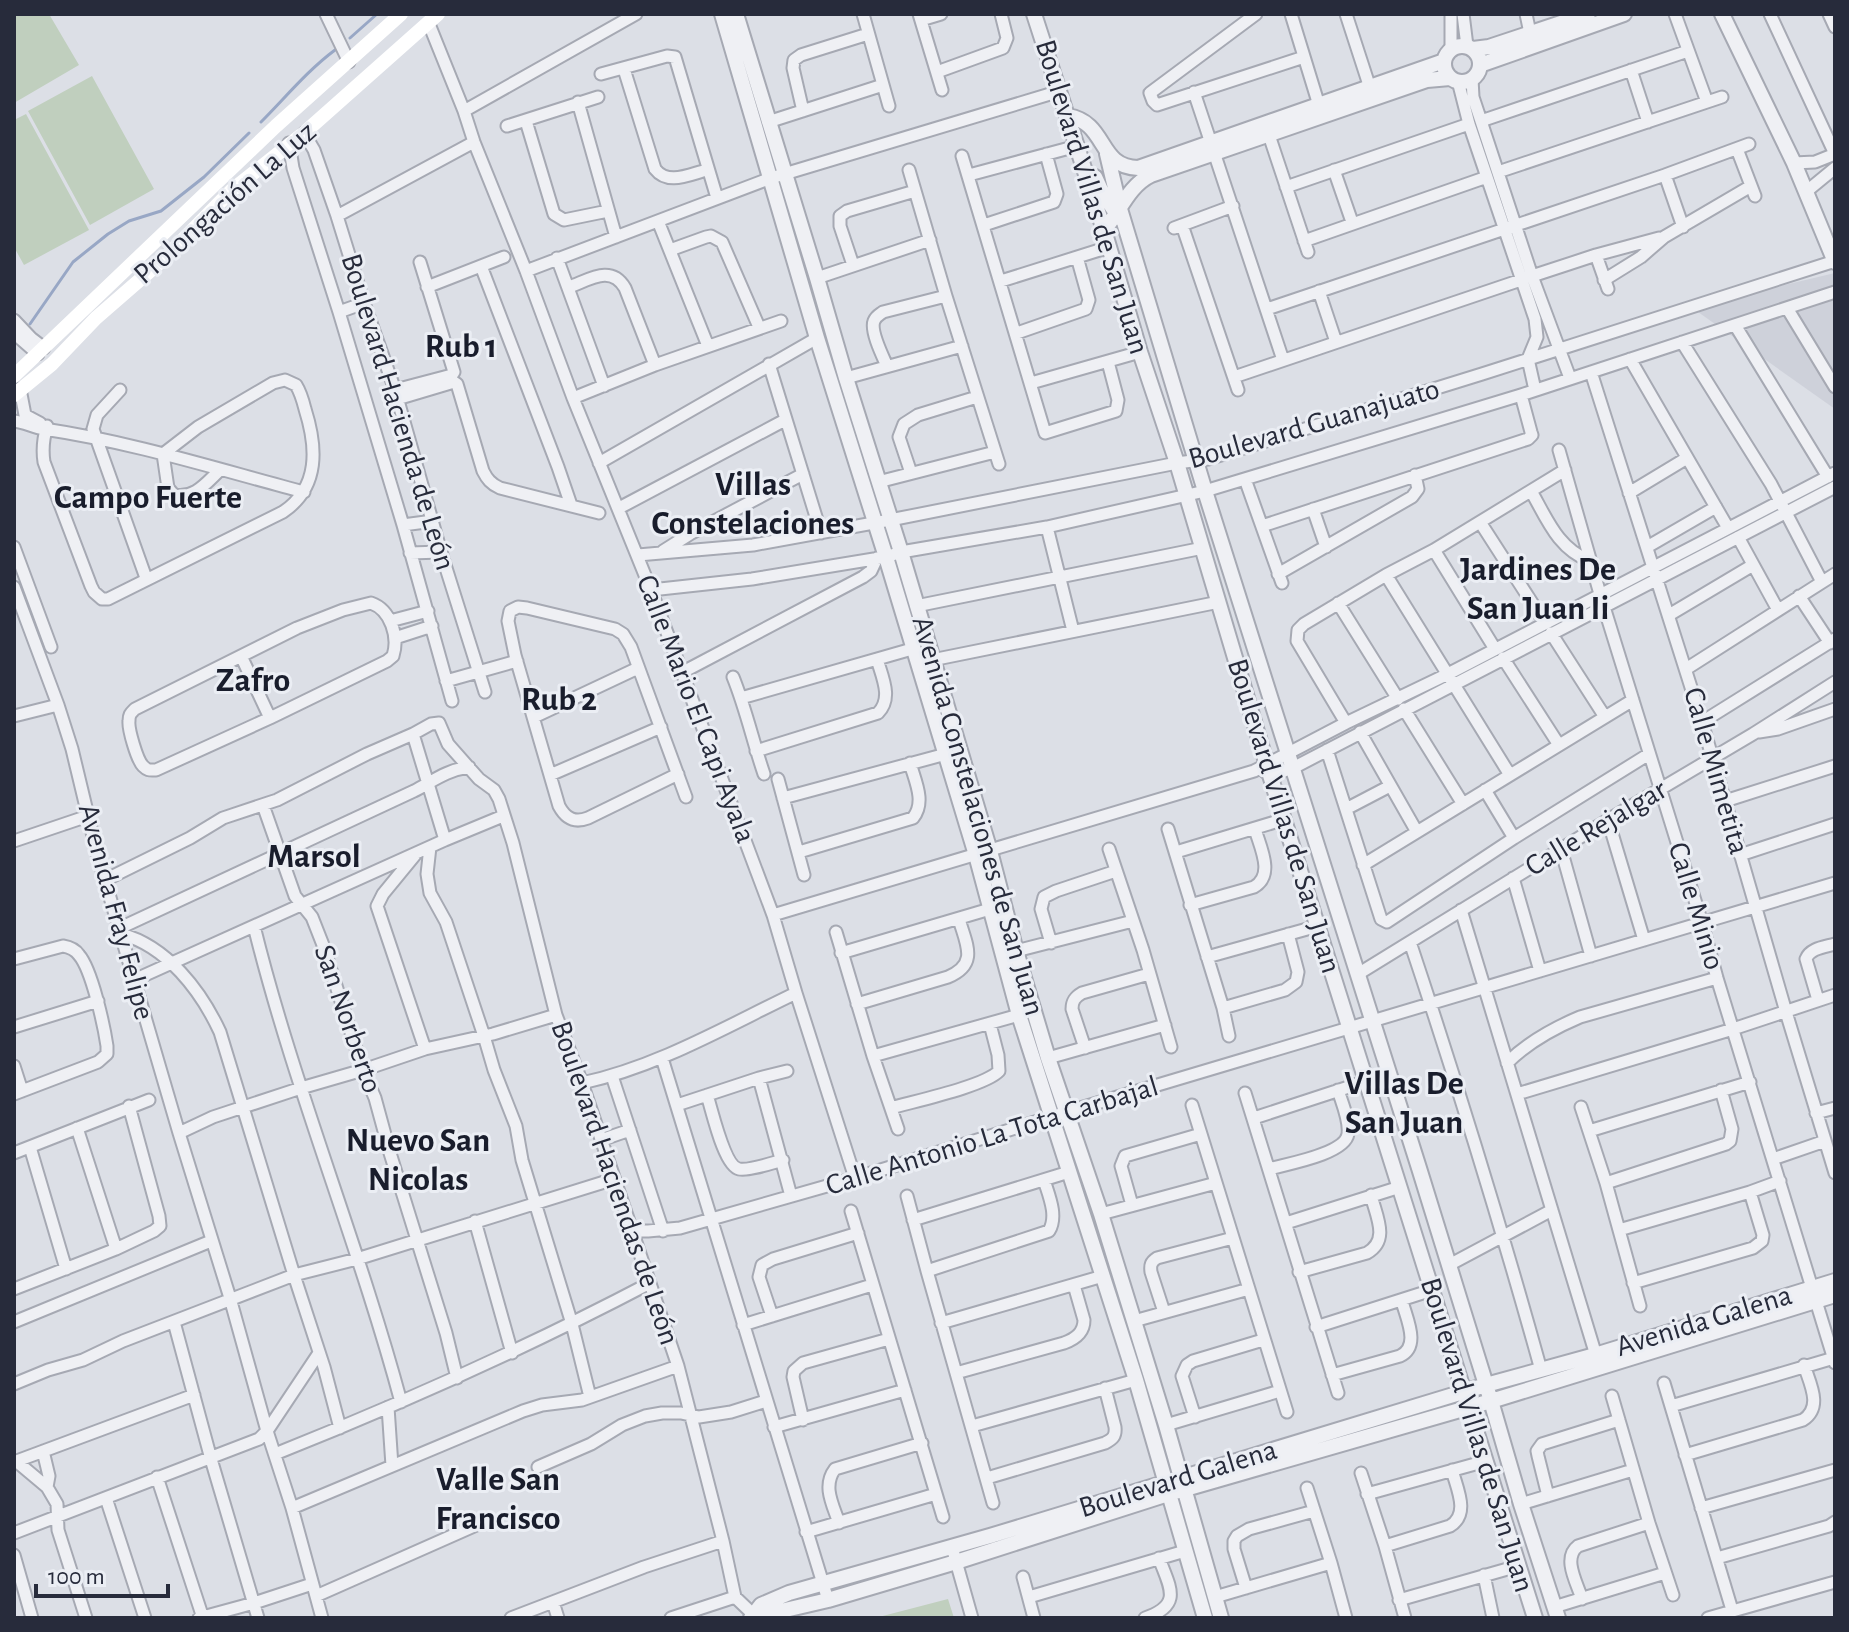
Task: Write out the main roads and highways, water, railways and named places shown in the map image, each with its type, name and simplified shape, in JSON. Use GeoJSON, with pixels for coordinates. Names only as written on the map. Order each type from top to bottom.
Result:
{"type":"FeatureCollection","features":[{"type":"Feature","properties":{"kind":"main road","name":"Prolongación La Luz"},"geometry":{"type":"LineString","coordinates":[[16,387],[41,351],[282,126],[296,107],[401,14]]}},
{"type":"Feature","properties":{"kind":"main road"},"geometry":{"type":"LineString","coordinates":[[382,32],[413,14]]}},
{"type":"Feature","properties":{"kind":"main road","name":"Prolongación La Luz"},"geometry":{"type":"LineString","coordinates":[[16,387],[52,364],[96,318],[165,258],[232,190],[304,133],[434,19]]}},
{"type":"Feature","properties":{"kind":"main road"},"geometry":{"type":"LineString","coordinates":[[282,126],[304,133]]}},
{"type":"Feature","properties":{"kind":"main road"},"geometry":{"type":"LineString","coordinates":[[282,126],[289,143]]}},
{"type":"Feature","properties":{"kind":"waterway"},"geometry":{"type":"LineString","coordinates":[[350,38],[377,14]]}},
{"type":"Feature","properties":{"kind":"waterway"},"geometry":{"type":"LineString","coordinates":[[261,122],[335,50]]}},
{"type":"Feature","properties":{"kind":"waterway"},"geometry":{"type":"LineString","coordinates":[[30,324],[73,262],[129,221],[161,211],[204,177],[249,133]]}},
{"type":"Feature","properties":{"kind":"district","name":"Rub 1"},"geometry":{"type":"Point","coordinates":[461,347]}},
{"type":"Feature","properties":{"kind":"district","name":"Campo Fuerte"},"geometry":{"type":"Point","coordinates":[148,498]}},
{"type":"Feature","properties":{"kind":"district","name":"Villas Constelaciones"},"geometry":{"type":"Point","coordinates":[753,504]}},
{"type":"Feature","properties":{"kind":"district","name":"Jardines De San Juan Ii"},"geometry":{"type":"Point","coordinates":[1538,590]}},
{"type":"Feature","properties":{"kind":"district","name":"Zafro"},"geometry":{"type":"Point","coordinates":[253,681]}},
{"type":"Feature","properties":{"kind":"district","name":"Rub 2"},"geometry":{"type":"Point","coordinates":[559,700]}},
{"type":"Feature","properties":{"kind":"district","name":"Marsol"},"geometry":{"type":"Point","coordinates":[314,857]}},
{"type":"Feature","properties":{"kind":"district","name":"Villas De San Juan"},"geometry":{"type":"Point","coordinates":[1404,1104]}},
{"type":"Feature","properties":{"kind":"district","name":"Nuevo San Nicolas"},"geometry":{"type":"Point","coordinates":[418,1160]}},
{"type":"Feature","properties":{"kind":"district","name":"Valle San Francisco"},"geometry":{"type":"Point","coordinates":[498,1500]}}]}
